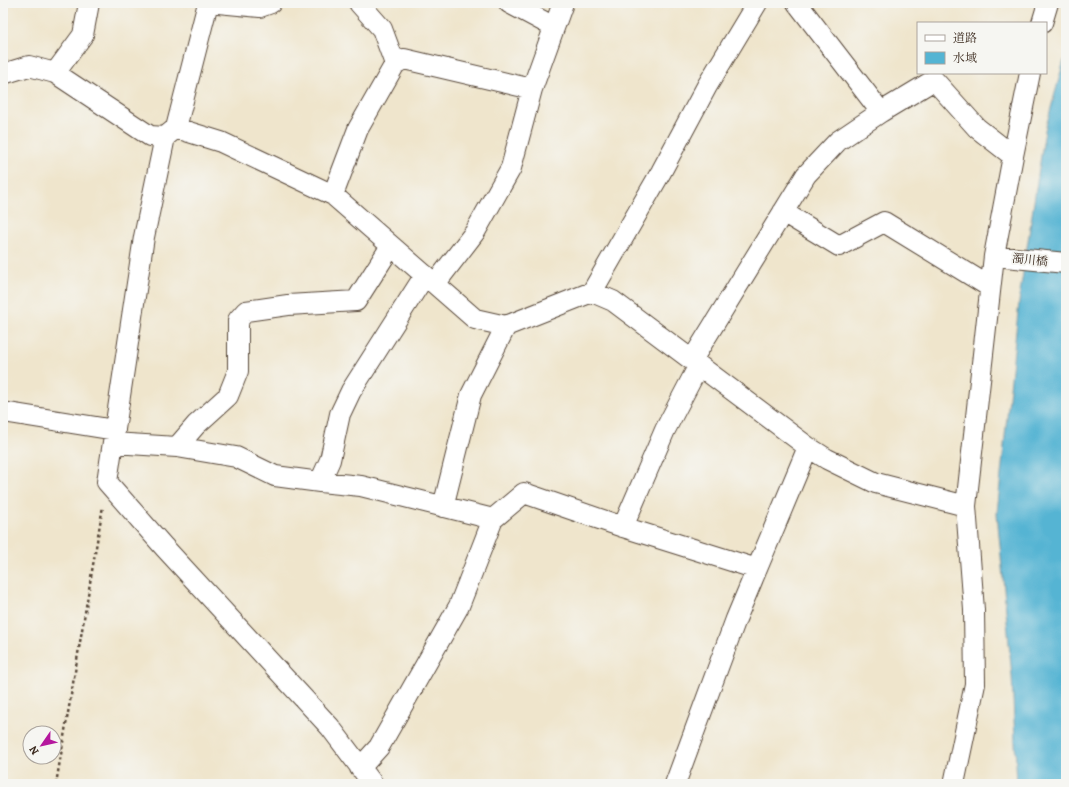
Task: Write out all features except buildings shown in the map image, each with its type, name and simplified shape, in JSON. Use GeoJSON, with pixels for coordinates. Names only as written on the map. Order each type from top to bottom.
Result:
{"type":"FeatureCollection","features":[{"type":"Feature","properties":{"kind":"street"},"geometry":{"type":"LineString","coordinates":[[55,73],[83,35],[89,3]]}},
{"type":"Feature","properties":{"kind":"street"},"geometry":{"type":"LineString","coordinates":[[208,3],[170,132],[144,237],[107,482],[164,547],[330,727],[372,784]]}},
{"type":"Feature","properties":{"kind":"street"},"geometry":{"type":"LineString","coordinates":[[218,3],[260,7],[271,3]]}},
{"type":"Feature","properties":{"kind":"street"},"geometry":{"type":"LineString","coordinates":[[359,3],[382,29],[395,64]]}},
{"type":"Feature","properties":{"kind":"street"},"geometry":{"type":"LineString","coordinates":[[509,3],[554,27]]}},
{"type":"Feature","properties":{"kind":"street"},"geometry":{"type":"LineString","coordinates":[[320,482],[330,460],[340,414],[351,391],[430,280],[474,232],[511,168],[532,88],[563,3]]}},
{"type":"Feature","properties":{"kind":"street"},"geometry":{"type":"LineString","coordinates":[[3,74],[29,66],[55,73],[150,136],[170,132],[221,142],[333,194],[475,319],[506,326],[592,292],[661,172],[707,86],[757,3]]}},
{"type":"Feature","properties":{"kind":"street"},"geometry":{"type":"LineString","coordinates":[[797,3],[881,112]]}},
{"type":"Feature","properties":{"kind":"street"},"geometry":{"type":"LineString","coordinates":[[1042,22],[1048,3]]}},
{"type":"Feature","properties":{"kind":"street"},"geometry":{"type":"LineString","coordinates":[[333,194],[358,129],[395,64],[404,59],[532,88]]}},
{"type":"Feature","properties":{"kind":"street"},"geometry":{"type":"LineString","coordinates":[[954,784],[975,684],[974,610],[966,506],[994,256],[1030,74]]}},
{"type":"Feature","properties":{"kind":"street"},"geometry":{"type":"LineString","coordinates":[[623,527],[696,362],[806,175],[838,141],[881,112],[934,80],[977,128],[1013,156]]}},
{"type":"Feature","properties":{"kind":"street"},"geometry":{"type":"LineString","coordinates":[[783,212],[839,246],[884,222],[990,287]]}},
{"type":"Feature","properties":{"kind":"street"},"geometry":{"type":"LineString","coordinates":[[177,447],[196,425],[228,396],[238,371],[238,320],[246,311],[288,305],[356,300],[391,246]]}},
{"type":"Feature","properties":{"kind":"street","name":"濁川橋"},"geometry":{"type":"LineString","coordinates":[[994,256],[1066,263]]}},
{"type":"Feature","properties":{"kind":"street"},"geometry":{"type":"LineString","coordinates":[[592,292],[613,301],[827,459],[876,483],[966,506]]}},
{"type":"Feature","properties":{"kind":"street"},"geometry":{"type":"LineString","coordinates":[[443,507],[471,395],[506,326]]}},
{"type":"Feature","properties":{"kind":"street"},"geometry":{"type":"LineString","coordinates":[[3,412],[114,436],[236,457],[275,476],[361,486],[493,520]]}},
{"type":"Feature","properties":{"kind":"street"},"geometry":{"type":"LineString","coordinates":[[675,784],[736,619],[808,446]]}},
{"type":"Feature","properties":{"kind":"street"},"geometry":{"type":"LineString","coordinates":[[360,768],[379,747],[459,606],[493,520],[524,493],[623,527],[757,569]]}},
{"type":"Feature","properties":{"kind":"path"},"geometry":{"type":"LineString","coordinates":[[56,784],[107,482]]}},
{"type":"Feature","properties":{"kind":"water"},"geometry":{"type":"Polygon","coordinates":[[[1066,53],[1066,784],[1017,784],[1012,676],[997,513],[1020,293],[1045,130],[1066,53]]]}}]}
